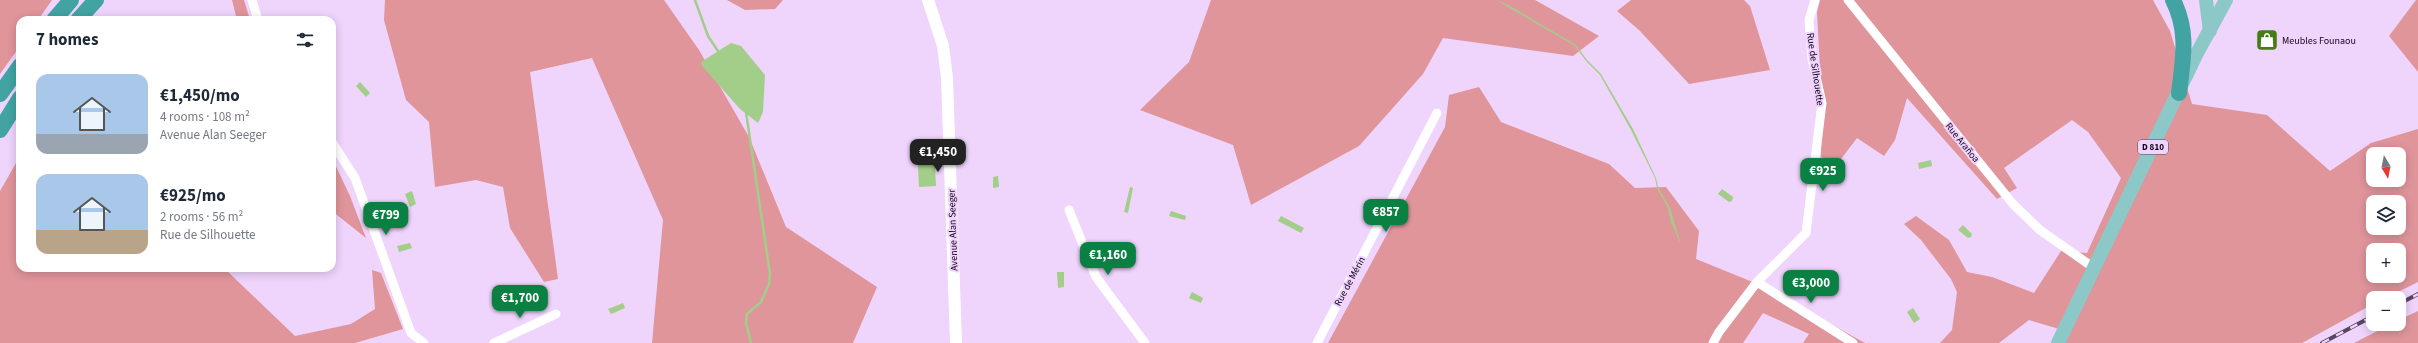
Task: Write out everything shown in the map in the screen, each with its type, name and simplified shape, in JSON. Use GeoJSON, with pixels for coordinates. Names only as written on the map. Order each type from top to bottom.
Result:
{"type":"FeatureCollection","features":[{"type":"Feature","properties":{"kind":"highway"},"geometry":{"type":"LineString","coordinates":[[57,16],[71,0]]}},
{"type":"Feature","properties":{"kind":"highway"},"geometry":{"type":"LineString","coordinates":[[82,16],[96,0]]}},
{"type":"Feature","properties":{"kind":"highway"},"geometry":{"type":"LineString","coordinates":[[2173,0],[2180,13],[2185,43],[2179,93]]}},
{"type":"Feature","properties":{"kind":"highway"},"geometry":{"type":"LineString","coordinates":[[0,94],[16,72]]}},
{"type":"Feature","properties":{"kind":"highway"},"geometry":{"type":"LineString","coordinates":[[0,130],[16,104]]}},
{"type":"Feature","properties":{"kind":"main road","name":"Avenue Alan Seeger"},"geometry":{"type":"LineString","coordinates":[[928,0],[943,46],[947,78],[956,343]]}},
{"type":"Feature","properties":{"kind":"main road"},"geometry":{"type":"LineString","coordinates":[[2206,0],[2210,31]]}},
{"type":"Feature","properties":{"kind":"main road","name":"D 810"},"geometry":{"type":"LineString","coordinates":[[2058,343],[2179,93],[2226,0]]}},
{"type":"Feature","properties":{"kind":"street"},"geometry":{"type":"LineString","coordinates":[[252,0],[257,16]]}},
{"type":"Feature","properties":{"kind":"street","name":"Rue de Silhouette"},"geometry":{"type":"LineString","coordinates":[[1713,343],[1719,332],[1757,282],[1806,233],[1822,103],[1812,59],[1810,20],[1815,0]]}},
{"type":"Feature","properties":{"kind":"street","name":"Rue Arañoa"},"geometry":{"type":"LineString","coordinates":[[1848,0],[2013,204],[2040,230],[2094,268]]}},
{"type":"Feature","properties":{"kind":"street","name":"Rue de Mérin"},"geometry":{"type":"LineString","coordinates":[[1317,343],[1437,113]]}},
{"type":"Feature","properties":{"kind":"street"},"geometry":{"type":"LineString","coordinates":[[336,148],[355,178],[411,333],[424,343]]}},
{"type":"Feature","properties":{"kind":"street"},"geometry":{"type":"LineString","coordinates":[[1069,210],[1096,277],[1145,343]]}},
{"type":"Feature","properties":{"kind":"street"},"geometry":{"type":"LineString","coordinates":[[1757,282],[1853,343]]}},
{"type":"Feature","properties":{"kind":"street"},"geometry":{"type":"LineString","coordinates":[[494,343],[556,314]]}},
{"type":"Feature","properties":{"kind":"shaded area"},"geometry":{"type":"Polygon","coordinates":[[[0,0],[52,0],[41,16],[16,16],[16,52],[0,74],[0,0]]]}},
{"type":"Feature","properties":{"kind":"shaded area"},"geometry":{"type":"Polygon","coordinates":[[[232,0],[244,0],[249,16],[236,16],[232,0]]]}},
{"type":"Feature","properties":{"kind":"shaded area"},"geometry":{"type":"Polygon","coordinates":[[[385,0],[664,0],[699,50],[749,137],[786,227],[877,287],[853,343],[652,343],[663,220],[592,58],[530,72],[558,279],[544,282],[510,228],[503,187],[476,180],[435,187],[429,122],[406,100],[384,20],[385,0]]]}},
{"type":"Feature","properties":{"kind":"shaded area"},"geometry":{"type":"Polygon","coordinates":[[[727,0],[783,0],[775,9],[745,10],[727,0]]]}},
{"type":"Feature","properties":{"kind":"shaded area"},"geometry":{"type":"Polygon","coordinates":[[[1211,0],[1535,0],[1599,36],[1573,56],[1443,38],[1423,74],[1359,146],[1251,205],[1233,145],[1140,110],[1189,62],[1211,0]]]}},
{"type":"Feature","properties":{"kind":"shaded area"},"geometry":{"type":"Polygon","coordinates":[[[1496,0],[1510,6],[1576,45],[1587,60],[1601,74],[1633,129],[1656,178],[1658,187],[1670,208],[1681,245],[1671,222],[1668,208],[1657,188],[1655,178],[1631,130],[1600,75],[1586,61],[1575,46],[1496,0]]]}},
{"type":"Feature","properties":{"kind":"shaded area"},"geometry":{"type":"Polygon","coordinates":[[[1631,0],[1744,0],[1750,6],[1770,70],[1689,84],[1640,31],[1617,11],[1631,0]]]}},
{"type":"Feature","properties":{"kind":"shaded area"},"geometry":{"type":"Polygon","coordinates":[[[1820,0],[2153,0],[2170,31],[2192,104],[2267,115],[2330,171],[2371,143],[2418,129],[2418,282],[2400,291],[2366,291],[2366,308],[2302,343],[2053,343],[2059,329],[2029,320],[1999,343],[1940,343],[1952,330],[1957,292],[1951,279],[1921,240],[1904,224],[1916,216],[1949,240],[1967,272],[1992,277],[2034,293],[2061,251],[2087,253],[2121,178],[2088,132],[2072,120],[2004,168],[2017,188],[1997,199],[1907,98],[1895,140],[1884,156],[1857,138],[1838,163],[1821,157],[1822,108],[1817,12],[1820,0]]]}},
{"type":"Feature","properties":{"kind":"shaded area"},"geometry":{"type":"Polygon","coordinates":[[[2416,0],[2418,0],[2418,72],[2389,36],[2416,0]]]}},
{"type":"Feature","properties":{"kind":"shaded area"},"geometry":{"type":"Polygon","coordinates":[[[731,43],[741,46],[765,75],[763,112],[758,123],[740,109],[702,66],[701,62],[731,43]]]}},
{"type":"Feature","properties":{"kind":"shaded area"},"geometry":{"type":"Polygon","coordinates":[[[360,82],[370,93],[366,97],[356,86],[360,82]]]}},
{"type":"Feature","properties":{"kind":"shaded area"},"geometry":{"type":"Polygon","coordinates":[[[1479,87],[1501,122],[1609,164],[1635,188],[1666,187],[1699,231],[1696,259],[1760,285],[1865,343],[1803,343],[1809,334],[1763,313],[1743,343],[1328,343],[1445,127],[1449,95],[1479,87]]]}},
{"type":"Feature","properties":{"kind":"shaded area"},"geometry":{"type":"Polygon","coordinates":[[[934,147],[936,186],[919,187],[917,148],[934,147]]]}},
{"type":"Feature","properties":{"kind":"shaded area"},"geometry":{"type":"Polygon","coordinates":[[[1931,160],[1932,166],[1919,169],[1918,163],[1931,160]]]}},
{"type":"Feature","properties":{"kind":"shaded area"},"geometry":{"type":"Polygon","coordinates":[[[16,163],[16,272],[228,272],[295,336],[351,324],[375,309],[372,270],[381,273],[403,329],[355,343],[0,343],[0,191],[16,163]]]}},
{"type":"Feature","properties":{"kind":"shaded area"},"geometry":{"type":"Polygon","coordinates":[[[336,166],[350,196],[366,238],[336,214],[336,166]]]}},
{"type":"Feature","properties":{"kind":"shaded area"},"geometry":{"type":"Polygon","coordinates":[[[998,176],[999,187],[993,188],[993,177],[998,176]]]}},
{"type":"Feature","properties":{"kind":"shaded area"},"geometry":{"type":"Polygon","coordinates":[[[1130,187],[1133,188],[1128,213],[1124,212],[1130,187]]]}},
{"type":"Feature","properties":{"kind":"shaded area"},"geometry":{"type":"Polygon","coordinates":[[[1722,189],[1733,197],[1732,201],[1729,202],[1718,194],[1722,189]]]}},
{"type":"Feature","properties":{"kind":"shaded area"},"geometry":{"type":"Polygon","coordinates":[[[412,191],[416,204],[410,207],[405,194],[412,191]]]}},
{"type":"Feature","properties":{"kind":"shaded area"},"geometry":{"type":"Polygon","coordinates":[[[1171,211],[1186,216],[1185,220],[1169,216],[1171,211]]]}},
{"type":"Feature","properties":{"kind":"shaded area"},"geometry":{"type":"Polygon","coordinates":[[[1281,216],[1304,228],[1301,233],[1278,221],[1281,216]]]}},
{"type":"Feature","properties":{"kind":"shaded area"},"geometry":{"type":"Polygon","coordinates":[[[1963,225],[1972,234],[1971,237],[1968,238],[1958,230],[1963,225]]]}},
{"type":"Feature","properties":{"kind":"shaded area"},"geometry":{"type":"Polygon","coordinates":[[[410,243],[412,248],[399,252],[397,246],[410,243]]]}},
{"type":"Feature","properties":{"kind":"shaded area"},"geometry":{"type":"Polygon","coordinates":[[[1057,272],[1064,272],[1064,287],[1058,288],[1057,272]]]}},
{"type":"Feature","properties":{"kind":"shaded area"},"geometry":{"type":"Polygon","coordinates":[[[1192,292],[1203,298],[1201,303],[1189,298],[1192,292]]]}},
{"type":"Feature","properties":{"kind":"shaded area"},"geometry":{"type":"Polygon","coordinates":[[[535,294],[537,300],[519,306],[517,299],[535,294]]]}},
{"type":"Feature","properties":{"kind":"shaded area"},"geometry":{"type":"Polygon","coordinates":[[[623,303],[625,308],[611,314],[608,309],[623,303]]]}},
{"type":"Feature","properties":{"kind":"shaded area"},"geometry":{"type":"Polygon","coordinates":[[[1913,308],[1920,319],[1914,323],[1907,312],[1913,308]]]}},
{"type":"Feature","properties":{"kind":"shaded area"},"geometry":{"type":"Polygon","coordinates":[[[2418,311],[2418,343],[2354,343],[2377,331],[2406,331],[2406,317],[2418,311]]]}},
{"type":"Feature","properties":{"kind":"waterway"},"geometry":{"type":"LineString","coordinates":[[695,0],[708,36],[720,54]]}},
{"type":"Feature","properties":{"kind":"waterway"},"geometry":{"type":"LineString","coordinates":[[746,112],[770,274],[769,284],[761,302],[747,314],[746,323],[751,343]]}},
{"type":"Feature","properties":{"kind":"railway"},"geometry":{"type":"LineString","coordinates":[[2406,300],[2418,294]]}},
{"type":"Feature","properties":{"kind":"railway"},"geometry":{"type":"LineString","coordinates":[[2322,343],[2366,320]]}},
{"type":"Feature","properties":{"kind":"place","name":"Meubles Founaou"},"geometry":{"type":"Point","coordinates":[2267,40]}}]}
